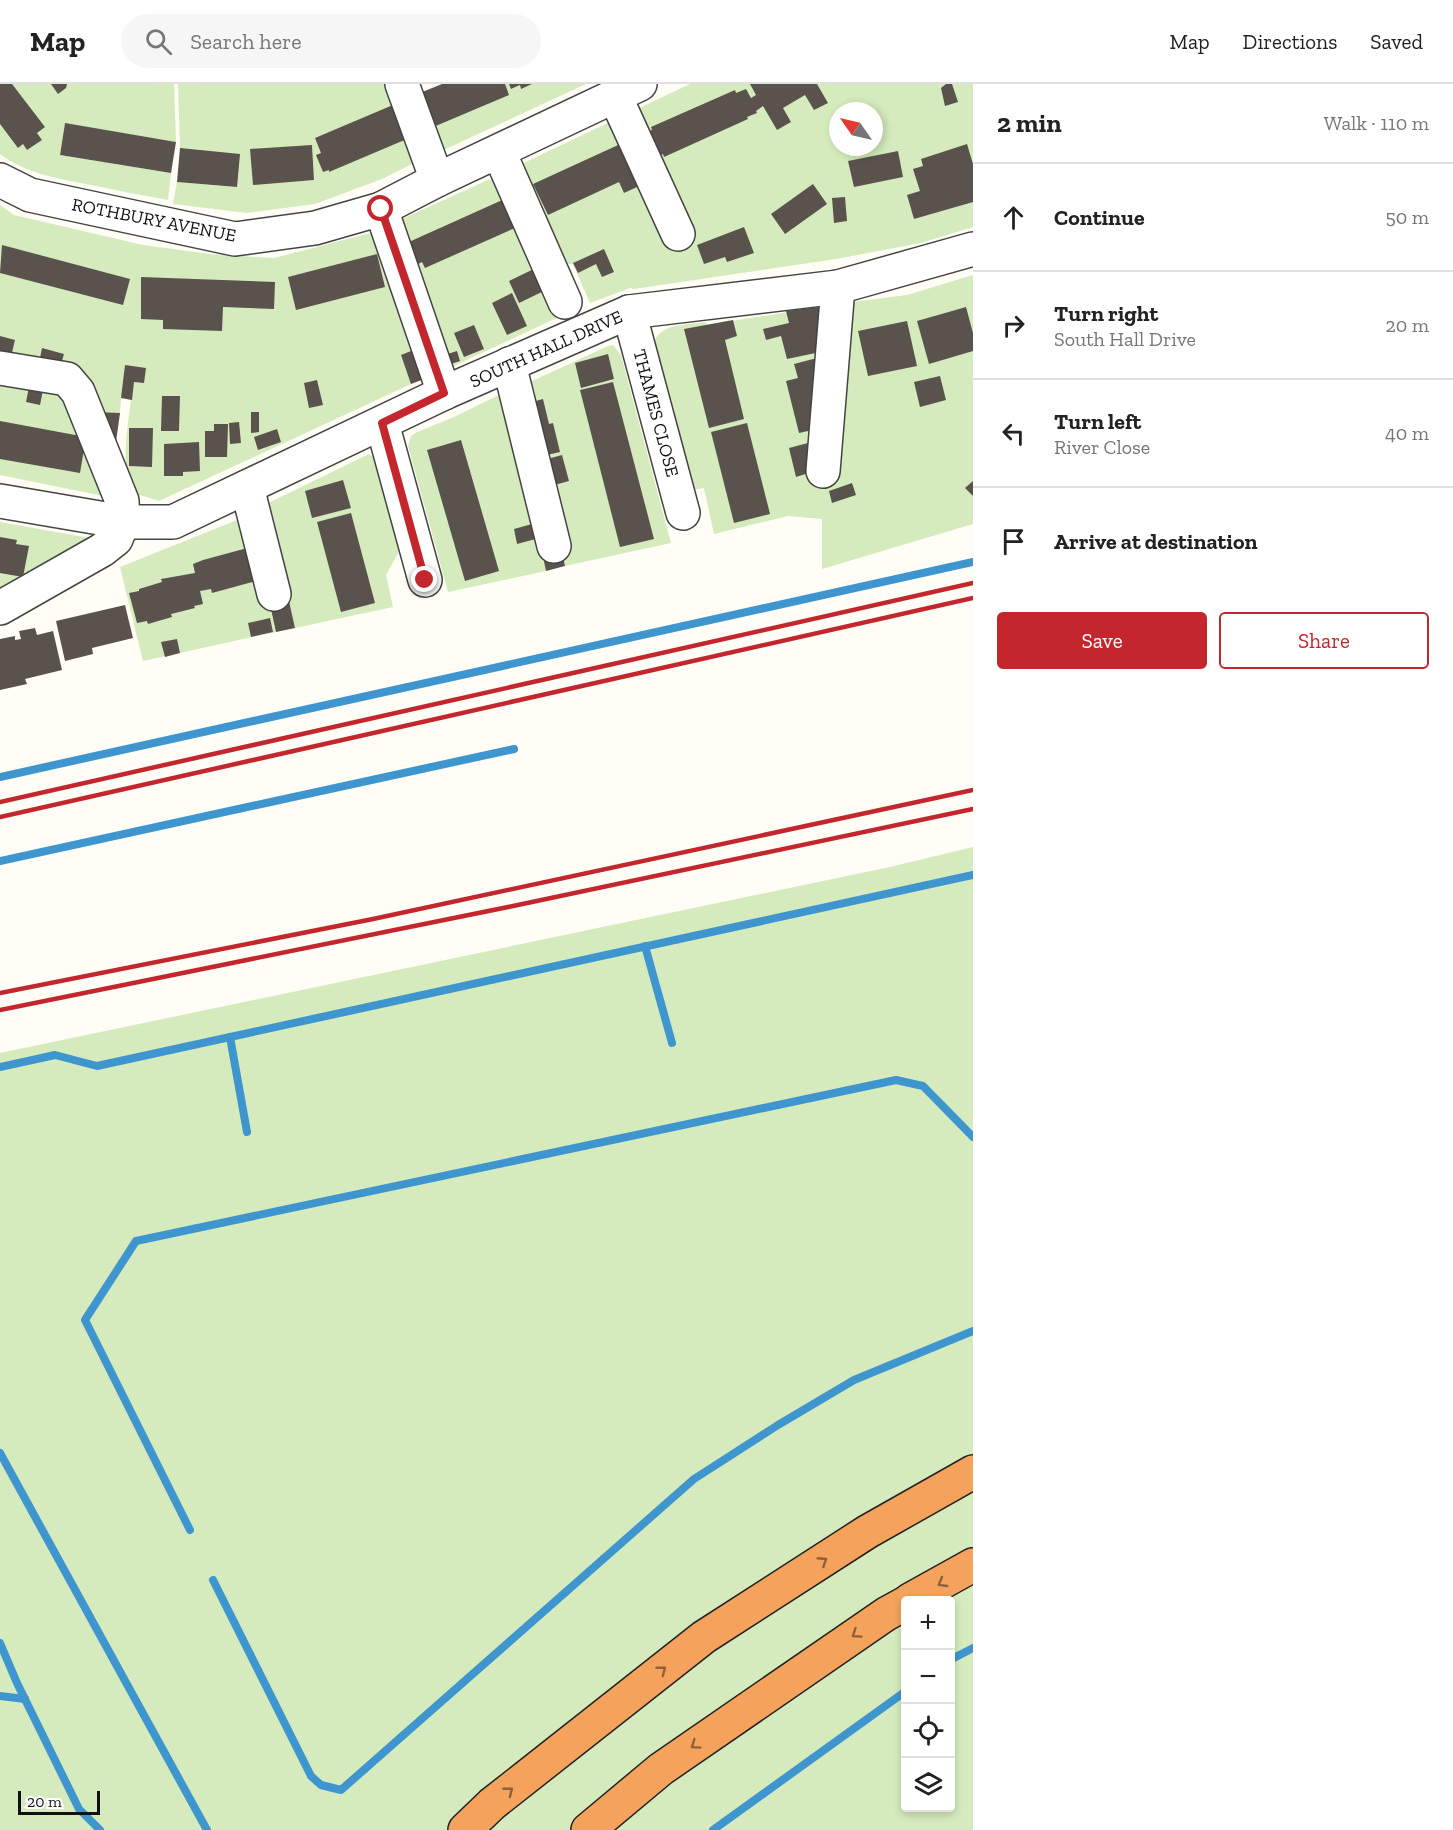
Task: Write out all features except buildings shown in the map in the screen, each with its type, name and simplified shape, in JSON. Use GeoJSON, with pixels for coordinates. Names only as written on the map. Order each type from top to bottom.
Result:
{"type":"FeatureCollection","features":[{"type":"Feature","properties":{"kind":"highway"},"geometry":{"type":"LineString","coordinates":[[465,1830],[492,1804],[704,1637],[867,1532],[973,1472]]}},
{"type":"Feature","properties":{"kind":"highway"},"geometry":{"type":"LineString","coordinates":[[917,1596],[973,1565]]}},
{"type":"Feature","properties":{"kind":"highway"},"geometry":{"type":"LineString","coordinates":[[588,1830],[661,1769],[901,1606]]}},
{"type":"Feature","properties":{"kind":"street"},"geometry":{"type":"LineString","coordinates":[[402,84],[437,180]]}},
{"type":"Feature","properties":{"kind":"street"},"geometry":{"type":"LineString","coordinates":[[627,90],[678,234]]}},
{"type":"Feature","properties":{"kind":"street","name":"ROTHBURY AVENUE"},"geometry":{"type":"LineString","coordinates":[[0,180],[30,195],[235,239],[315,228],[381,209],[627,90]]}},
{"type":"Feature","properties":{"kind":"street"},"geometry":{"type":"LineString","coordinates":[[500,152],[565,302]]}},
{"type":"Feature","properties":{"kind":"street"},"geometry":{"type":"LineString","coordinates":[[381,209],[444,393]]}},
{"type":"Feature","properties":{"kind":"street","name":"SOUTH HALL DRIVE"},"geometry":{"type":"LineString","coordinates":[[0,501],[123,522],[173,522],[444,393],[629,312],[838,287],[973,249]]}},
{"type":"Feature","properties":{"kind":"street"},"geometry":{"type":"LineString","coordinates":[[823,471],[838,287]]}},
{"type":"Feature","properties":{"kind":"street","name":"THAMES CLOSE"},"geometry":{"type":"LineString","coordinates":[[629,312],[683,513]]}},
{"type":"Feature","properties":{"kind":"street"},"geometry":{"type":"LineString","coordinates":[[509,364],[554,546]]}},
{"type":"Feature","properties":{"kind":"street"},"geometry":{"type":"LineString","coordinates":[[0,368],[67,379],[78,392],[122,501],[123,522],[116,540],[102,550],[0,608]]}},
{"type":"Feature","properties":{"kind":"street"},"geometry":{"type":"LineString","coordinates":[[382,423],[425,580]]}},
{"type":"Feature","properties":{"kind":"street"},"geometry":{"type":"LineString","coordinates":[[247,487],[273,594]]}},
{"type":"Feature","properties":{"kind":"green space"},"geometry":{"type":"Polygon","coordinates":[[[0,84],[174,84],[176,142],[65,124],[60,155],[171,173],[168,200],[41,174],[20,166],[0,154],[0,124],[18,147],[23,144],[27,150],[42,140],[37,133],[44,127],[0,84]]]}},
{"type":"Feature","properties":{"kind":"green space"},"geometry":{"type":"Polygon","coordinates":[[[178,84],[396,84],[424,158],[382,179],[315,204],[247,213],[173,204],[177,182],[236,187],[180,148],[178,84]],[[379,112],[351,162],[393,145],[379,112]],[[312,145],[253,184],[314,180],[312,145]]]}},
{"type":"Feature","properties":{"kind":"green space"},"geometry":{"type":"Polygon","coordinates":[[[480,84],[509,84],[512,89],[520,85],[521,88],[532,84],[586,84],[433,155],[424,131],[488,104],[480,84]]]}},
{"type":"Feature","properties":{"kind":"green space"},"geometry":{"type":"Polygon","coordinates":[[[690,84],[973,84],[973,227],[921,243],[836,259],[630,288],[590,303],[573,264],[557,264],[511,169],[690,84]]]}},
{"type":"Feature","properties":{"kind":"green space"},"geometry":{"type":"Polygon","coordinates":[[[501,174],[563,315],[441,372],[391,224],[501,174]]]}},
{"type":"Feature","properties":{"kind":"green space"},"geometry":{"type":"Polygon","coordinates":[[[0,205],[14,215],[143,245],[210,254],[274,258],[382,230],[421,347],[411,384],[159,501],[140,495],[129,495],[126,448],[131,400],[121,398],[120,413],[97,412],[0,358],[0,205]]]}},
{"type":"Feature","properties":{"kind":"green space"},"geometry":{"type":"Polygon","coordinates":[[[973,275],[973,524],[822,569],[822,519],[788,516],[714,534],[704,488],[691,490],[653,347],[660,333],[682,325],[706,322],[707,325],[819,307],[825,330],[821,373],[814,374],[818,440],[808,443],[815,471],[843,303],[907,295],[973,275]]]}},
{"type":"Feature","properties":{"kind":"green space"},"geometry":{"type":"Polygon","coordinates":[[[613,345],[621,355],[671,543],[565,566],[525,404],[535,401],[530,382],[613,345]]]}},
{"type":"Feature","properties":{"kind":"green space"},"geometry":{"type":"Polygon","coordinates":[[[0,377],[66,386],[113,498],[0,475],[0,377]]]}},
{"type":"Feature","properties":{"kind":"green space"},"geometry":{"type":"Polygon","coordinates":[[[509,390],[546,571],[448,592],[408,446],[411,436],[509,390]]]}},
{"type":"Feature","properties":{"kind":"green space"},"geometry":{"type":"Polygon","coordinates":[[[369,454],[381,463],[401,548],[386,575],[393,607],[295,628],[286,587],[260,507],[369,454]]]}},
{"type":"Feature","properties":{"kind":"green space"},"geometry":{"type":"Polygon","coordinates":[[[247,516],[276,632],[143,661],[120,567],[247,516]]]}},
{"type":"Feature","properties":{"kind":"green space"},"geometry":{"type":"Polygon","coordinates":[[[0,522],[101,540],[0,599],[0,522]]]}},
{"type":"Feature","properties":{"kind":"green space"},"geometry":{"type":"Polygon","coordinates":[[[973,847],[973,1830],[0,1830],[0,1053],[890,867],[973,847]]]}},
{"type":"Feature","properties":{"kind":"waterway"},"geometry":{"type":"LineString","coordinates":[[0,777],[973,562]]}},
{"type":"Feature","properties":{"kind":"waterway"},"geometry":{"type":"LineString","coordinates":[[0,861],[514,749]]}},
{"type":"Feature","properties":{"kind":"waterway"},"geometry":{"type":"LineString","coordinates":[[0,1067],[55,1055],[97,1066],[973,875]]}},
{"type":"Feature","properties":{"kind":"waterway"},"geometry":{"type":"LineString","coordinates":[[645,946],[672,1043]]}},
{"type":"Feature","properties":{"kind":"waterway"},"geometry":{"type":"LineString","coordinates":[[230,1037],[247,1132]]}},
{"type":"Feature","properties":{"kind":"waterway"},"geometry":{"type":"LineString","coordinates":[[190,1530],[85,1320],[136,1241],[896,1080],[923,1086],[973,1137]]}},
{"type":"Feature","properties":{"kind":"waterway"},"geometry":{"type":"LineString","coordinates":[[213,1580],[311,1776],[321,1785],[341,1790],[694,1479],[854,1380],[973,1331]]}},
{"type":"Feature","properties":{"kind":"waterway"},"geometry":{"type":"LineString","coordinates":[[0,1453],[207,1830]]}},
{"type":"Feature","properties":{"kind":"waterway"},"geometry":{"type":"LineString","coordinates":[[0,1643],[17,1683],[79,1809],[100,1830]]}},
{"type":"Feature","properties":{"kind":"waterway"},"geometry":{"type":"LineString","coordinates":[[955,1657],[973,1648]]}},
{"type":"Feature","properties":{"kind":"waterway"},"geometry":{"type":"LineString","coordinates":[[713,1830],[901,1695]]}},
{"type":"Feature","properties":{"kind":"waterway"},"geometry":{"type":"LineString","coordinates":[[0,1696],[25,1699]]}},
{"type":"Feature","properties":{"kind":"railway"},"geometry":{"type":"LineString","coordinates":[[0,802],[973,583]]}},
{"type":"Feature","properties":{"kind":"railway"},"geometry":{"type":"LineString","coordinates":[[0,817],[973,598]]}},
{"type":"Feature","properties":{"kind":"railway"},"geometry":{"type":"LineString","coordinates":[[0,993],[373,919],[973,790]]}},
{"type":"Feature","properties":{"kind":"railway"},"geometry":{"type":"LineString","coordinates":[[0,1010],[513,906],[973,809]]}},
{"type":"Feature","properties":{"kind":"route"},"geometry":{"type":"LineString","coordinates":[[381,209],[444,393],[382,423],[425,580]]}}]}
